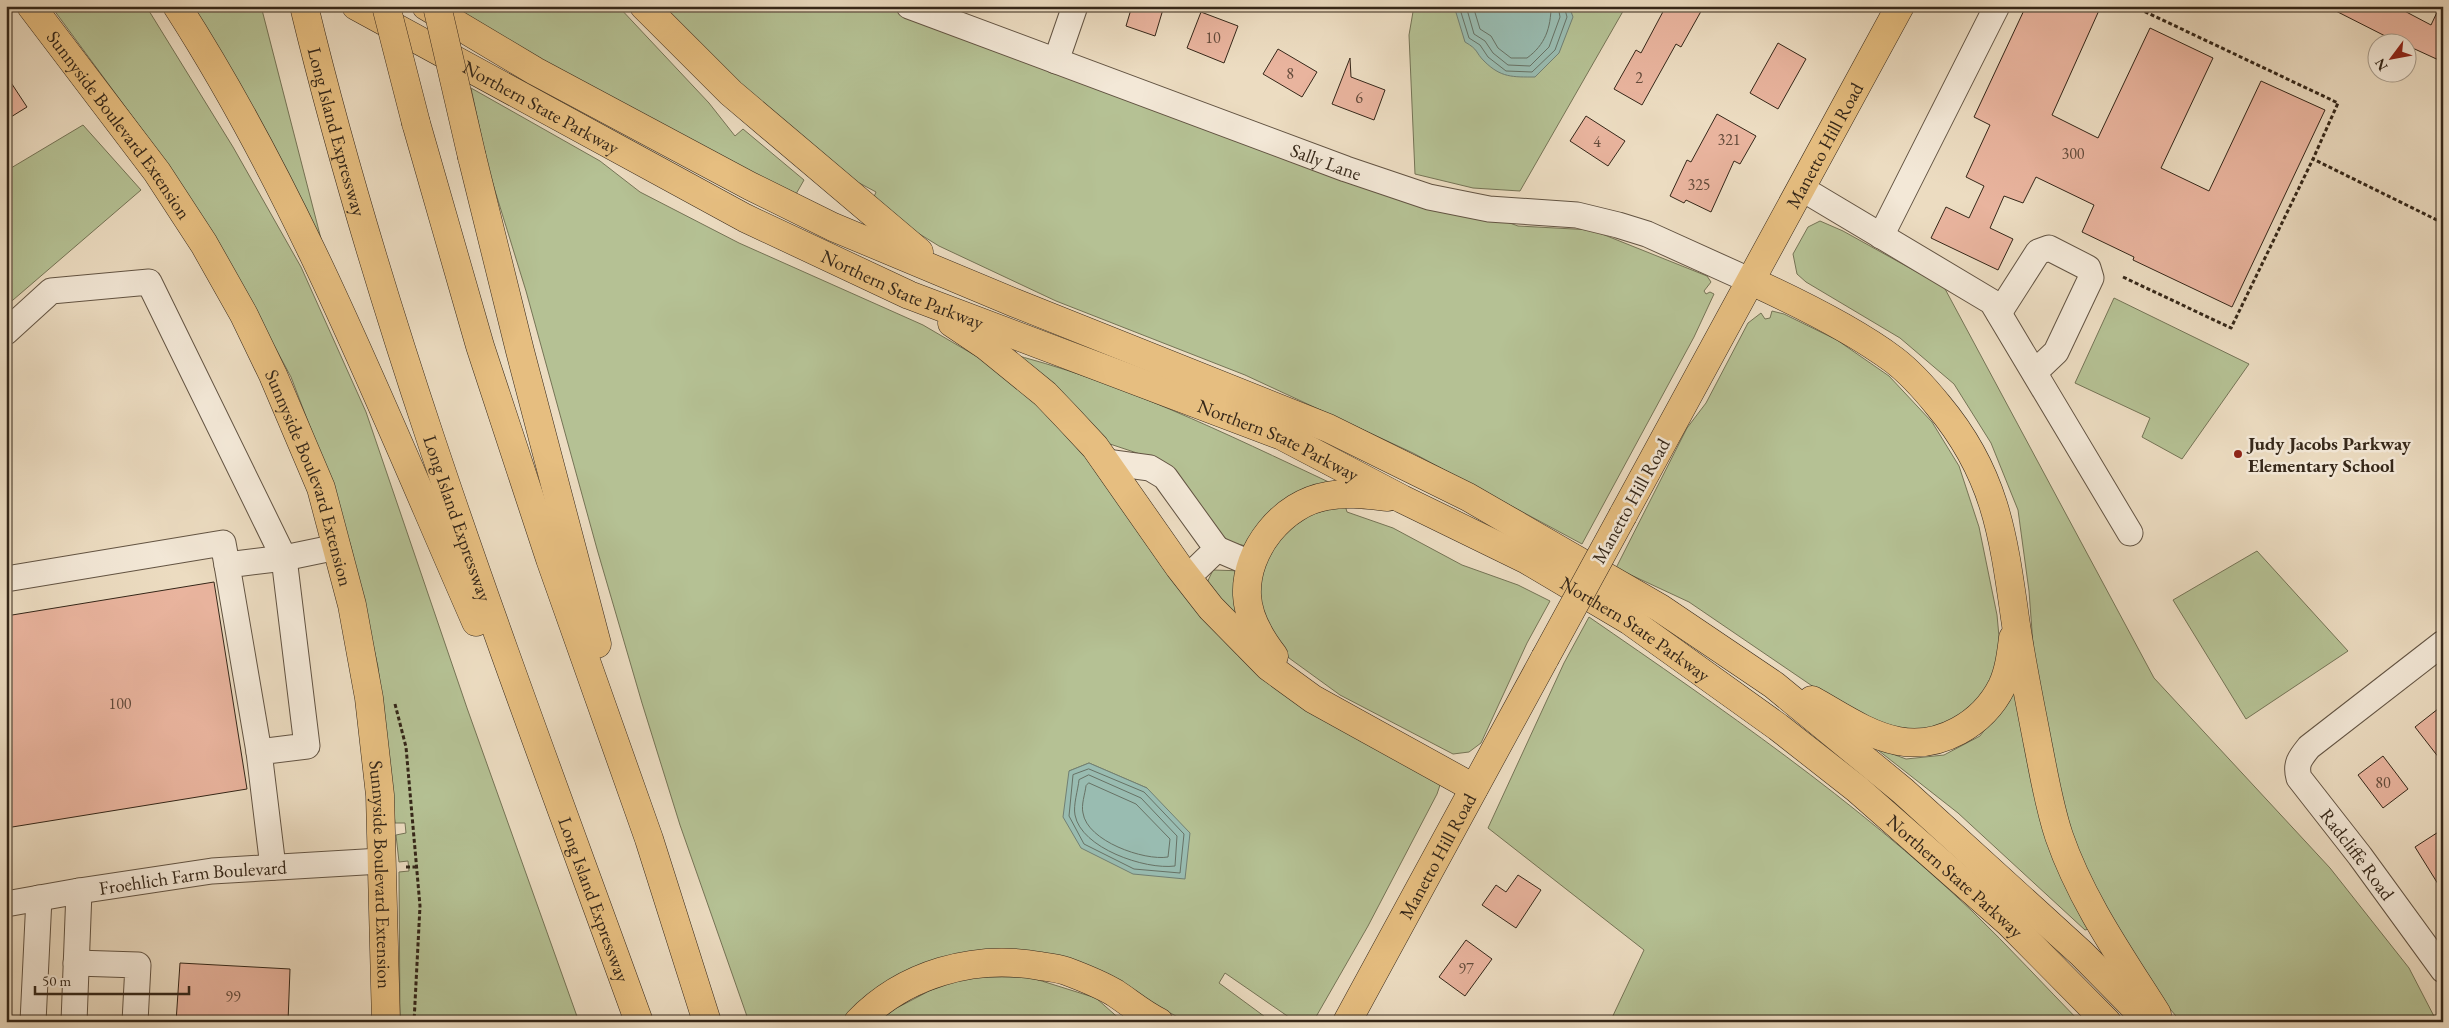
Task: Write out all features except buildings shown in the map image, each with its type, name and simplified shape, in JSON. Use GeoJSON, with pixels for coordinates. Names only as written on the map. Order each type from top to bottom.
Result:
{"type":"FeatureCollection","features":[{"type":"Feature","properties":{"kind":"main road","name":"Sunnyside Boulevard Extension"},"geometry":{"type":"LineString","coordinates":[[31,6],[157,172],[204,244],[244,316],[301,439],[321,488],[352,605],[369,698],[380,795],[386,1022]]}},
{"type":"Feature","properties":{"kind":"main road"},"geometry":{"type":"LineString","coordinates":[[177,6],[210,58],[273,172],[333,293],[581,862]]}},
{"type":"Feature","properties":{"kind":"main road","name":"Long Island Expressway"},"geometry":{"type":"LineString","coordinates":[[304,6],[386,302],[479,581],[638,1022]]}},
{"type":"Feature","properties":{"kind":"main road","name":"Northern State Parkway"},"geometry":{"type":"LineString","coordinates":[[356,6],[745,218],[909,295],[1282,436],[1402,500],[1527,560],[1630,621],[1778,727],[1857,789],[2008,922],[2107,1022]]}},
{"type":"Feature","properties":{"kind":"main road"},"geometry":{"type":"LineString","coordinates":[[386,6],[416,123],[483,356],[550,558],[649,839],[708,1022]]}},
{"type":"Feature","properties":{"kind":"main road","name":"Northern State Parkway"},"geometry":{"type":"LineString","coordinates":[[426,6],[534,71],[750,186],[833,227],[1015,303],[1328,428],[1450,488],[1660,608],[1774,686],[1903,791],[2082,954],[2148,1022]]}},
{"type":"Feature","properties":{"kind":"main road"},"geometry":{"type":"LineString","coordinates":[[437,6],[520,351],[649,839]]}},
{"type":"Feature","properties":{"kind":"main road"},"geometry":{"type":"LineString","coordinates":[[644,6],[731,93],[939,270]]}},
{"type":"Feature","properties":{"kind":"main road","name":"Manetto Hill Road"},"geometry":{"type":"LineString","coordinates":[[1346,1022],[1900,6]]}},
{"type":"Feature","properties":{"kind":"main road"},"geometry":{"type":"LineString","coordinates":[[1751,281],[1856,336],[1895,361],[1922,386],[1952,422],[1978,463],[1991,492],[2008,562],[2016,619],[2047,791],[2059,836],[2092,910],[2162,1022]]}},
{"type":"Feature","properties":{"kind":"main road"},"geometry":{"type":"LineString","coordinates":[[909,295],[986,346],[1045,394],[1095,447],[1187,578],[1212,608],[1269,667],[1312,699],[1476,783]]}},
{"type":"Feature","properties":{"kind":"main road"},"geometry":{"type":"LineString","coordinates":[[1402,500],[1348,494],[1326,496],[1305,504],[1284,517],[1262,542],[1252,564],[1247,594],[1250,614],[1260,638],[1278,661],[1320,692],[1476,783]]}},
{"type":"Feature","properties":{"kind":"main road"},"geometry":{"type":"LineString","coordinates":[[1774,686],[1808,697],[1879,735],[1898,741],[1919,742],[1940,739],[1959,732],[1976,720],[2002,686],[2009,664],[2016,619]]}},
{"type":"Feature","properties":{"kind":"main road"},"geometry":{"type":"LineString","coordinates":[[858,1022],[876,1004],[914,981],[951,968],[990,962],[1029,964],[1063,970],[1113,992],[1151,1019]]}},
{"type":"Feature","properties":{"kind":"street","name":"Sally Lane"},"geometry":{"type":"LineString","coordinates":[[909,6],[1346,169],[1429,197],[1489,208],[1577,215],[1618,225],[1647,234],[1751,281]]}},
{"type":"Feature","properties":{"kind":"street"},"geometry":{"type":"LineString","coordinates":[[1056,61],[1075,6]]}},
{"type":"Feature","properties":{"kind":"street"},"geometry":{"type":"LineString","coordinates":[[1881,236],[1997,6]]}},
{"type":"Feature","properties":{"kind":"street"},"geometry":{"type":"LineString","coordinates":[[1801,188],[1992,302],[2130,533]]}},
{"type":"Feature","properties":{"kind":"street"},"geometry":{"type":"LineString","coordinates":[[2000,313],[2038,252],[2049,248],[2088,268],[2091,278],[2056,352],[2035,372]]}},
{"type":"Feature","properties":{"kind":"street"},"geometry":{"type":"LineString","coordinates":[[6,332],[52,291],[149,282],[284,558],[307,746],[259,752]]}},
{"type":"Feature","properties":{"kind":"street"},"geometry":{"type":"LineString","coordinates":[[1106,462],[1150,468],[1165,478],[1217,549],[1252,564]]}},
{"type":"Feature","properties":{"kind":"street"},"geometry":{"type":"LineString","coordinates":[[6,579],[223,543],[259,752],[273,867]]}},
{"type":"Feature","properties":{"kind":"street"},"geometry":{"type":"LineString","coordinates":[[227,565],[284,558],[337,547]]}},
{"type":"Feature","properties":{"kind":"street"},"geometry":{"type":"LineString","coordinates":[[1187,578],[1217,549]]}},
{"type":"Feature","properties":{"kind":"street","name":"Radcliffe Road"},"geometry":{"type":"LineString","coordinates":[[2443,643],[2319,739],[2300,758],[2296,767],[2299,778],[2360,856],[2443,970]]}},
{"type":"Feature","properties":{"kind":"street","name":"Froehlich Farm Boulevard"},"geometry":{"type":"LineString","coordinates":[[6,904],[79,891],[212,872],[381,861]]}},
{"type":"Feature","properties":{"kind":"street"},"geometry":{"type":"LineString","coordinates":[[74,1022],[79,891]]}},
{"type":"Feature","properties":{"kind":"street"},"geometry":{"type":"LineString","coordinates":[[33,1022],[39,898]]}},
{"type":"Feature","properties":{"kind":"street"},"geometry":{"type":"LineString","coordinates":[[76,963],[138,965],[135,1022]]}},
{"type":"Feature","properties":{"kind":"path"},"geometry":{"type":"LineString","coordinates":[[2123,277],[2231,328],[2313,160],[2338,103],[2133,6]]}},
{"type":"Feature","properties":{"kind":"path"},"geometry":{"type":"LineString","coordinates":[[2313,160],[2443,224]]}},
{"type":"Feature","properties":{"kind":"green space"},"geometry":{"type":"Polygon","coordinates":[[[51,6],[146,6],[233,147],[301,267],[366,412],[467,708],[579,1022],[400,1022],[399,872],[409,871],[408,861],[399,862],[396,835],[406,833],[405,823],[395,823],[378,667],[351,547],[328,474],[291,377],[218,241],[157,150],[51,6]]]}},
{"type":"Feature","properties":{"kind":"green space"},"geometry":{"type":"Polygon","coordinates":[[[185,6],[261,6],[327,262],[185,6]]]}},
{"type":"Feature","properties":{"kind":"green space"},"geometry":{"type":"Polygon","coordinates":[[[454,6],[618,6],[709,103],[735,136],[743,129],[804,180],[796,194],[694,144],[456,14],[454,6]]]}},
{"type":"Feature","properties":{"kind":"green space"},"geometry":{"type":"Polygon","coordinates":[[[656,6],[921,6],[1518,226],[1592,230],[1707,276],[1711,282],[1704,291],[1706,294],[1710,292],[1714,294],[1694,337],[1582,544],[1413,453],[1245,375],[1056,301],[939,246],[871,204],[876,192],[811,157],[656,6]]]}},
{"type":"Feature","properties":{"kind":"green space"},"geometry":{"type":"Polygon","coordinates":[[[1414,6],[1626,6],[1520,191],[1473,188],[1415,174],[1409,35],[1414,6]]]}},
{"type":"Feature","properties":{"kind":"green space"},"geometry":{"type":"Polygon","coordinates":[[[471,88],[600,161],[640,192],[739,243],[923,325],[988,363],[1050,413],[1090,457],[1181,587],[1441,782],[1437,794],[1368,926],[1313,1022],[1296,1022],[1225,973],[1219,983],[1272,1022],[1187,1022],[1072,960],[972,952],[912,968],[863,998],[843,1022],[749,1022],[680,825],[642,703],[597,549],[526,291],[488,168],[471,88]],[[1089,763],[1069,771],[1147,788],[1089,763]]]}},
{"type":"Feature","properties":{"kind":"green space"},"geometry":{"type":"Polygon","coordinates":[[[83,125],[141,190],[6,306],[6,171],[83,125]]]}},
{"type":"Feature","properties":{"kind":"green space"},"geometry":{"type":"Polygon","coordinates":[[[1820,221],[1843,231],[1944,287],[2154,678],[2330,868],[2409,968],[2437,1022],[2181,1022],[2150,985],[2102,908],[2071,840],[2035,671],[2029,591],[2018,510],[1991,443],[1954,384],[1900,338],[1806,282],[1797,274],[1793,254],[1808,227],[1820,221]]]}},
{"type":"Feature","properties":{"kind":"green space"},"geometry":{"type":"Polygon","coordinates":[[[2114,298],[2249,364],[2182,459],[2142,437],[2150,418],[2075,383],[2114,298]]]}},
{"type":"Feature","properties":{"kind":"green space"},"geometry":{"type":"Polygon","coordinates":[[[1772,311],[1784,314],[1837,340],[1889,376],[1932,422],[1959,466],[1979,527],[1997,615],[2001,658],[1986,691],[1962,717],[1932,731],[1868,724],[1689,602],[1616,568],[1687,428],[1706,403],[1748,323],[1761,313],[1765,319],[1770,318],[1772,311]]]}},
{"type":"Feature","properties":{"kind":"green space"},"geometry":{"type":"Polygon","coordinates":[[[1003,352],[1088,377],[1130,393],[1212,428],[1333,484],[1251,547],[1228,542],[1164,462],[1101,441],[1003,352]]]}},
{"type":"Feature","properties":{"kind":"green space"},"geometry":{"type":"Polygon","coordinates":[[[1345,505],[1347,512],[1393,528],[1462,565],[1518,585],[1550,601],[1527,643],[1481,743],[1469,752],[1453,754],[1340,695],[1289,658],[1261,622],[1254,578],[1294,519],[1345,505]]]}},
{"type":"Feature","properties":{"kind":"green space"},"geometry":{"type":"Polygon","coordinates":[[[2257,551],[2348,651],[2246,719],[2173,600],[2257,551]]]}},
{"type":"Feature","properties":{"kind":"green space"},"geometry":{"type":"Polygon","coordinates":[[[1213,570],[1244,571],[1244,625],[1204,589],[1213,570]]]}},
{"type":"Feature","properties":{"kind":"green space"},"geometry":{"type":"Polygon","coordinates":[[[1589,617],[1786,756],[1881,831],[1972,911],[2080,1022],[1610,1022],[1644,950],[1488,828],[1564,663],[1589,617]]]}},
{"type":"Feature","properties":{"kind":"green space"},"geometry":{"type":"Polygon","coordinates":[[[2015,689],[2093,928],[2085,930],[1958,813],[1874,747],[1906,759],[1944,755],[1980,736],[2015,689]]]}},
{"type":"Feature","properties":{"kind":"green space"},"geometry":{"type":"Polygon","coordinates":[[[956,977],[1029,977],[1096,998],[1123,1022],[881,1022],[889,1012],[956,977]]]}},
{"type":"Feature","properties":{"kind":"water"},"geometry":{"type":"Polygon","coordinates":[[[1454,6],[1569,6],[1573,17],[1559,53],[1535,77],[1514,76],[1502,74],[1490,67],[1475,49],[1465,42],[1454,6]]]}},
{"type":"Feature","properties":{"kind":"water"},"geometry":{"type":"Polygon","coordinates":[[[1089,763],[1147,788],[1190,833],[1185,879],[1133,874],[1081,848],[1063,817],[1069,771],[1089,763]]]}},
{"type":"Feature","properties":{"kind":"place","name":"Judy Jacobs Parkway Elementary School"},"geometry":{"type":"Point","coordinates":[2238,454]}}]}
